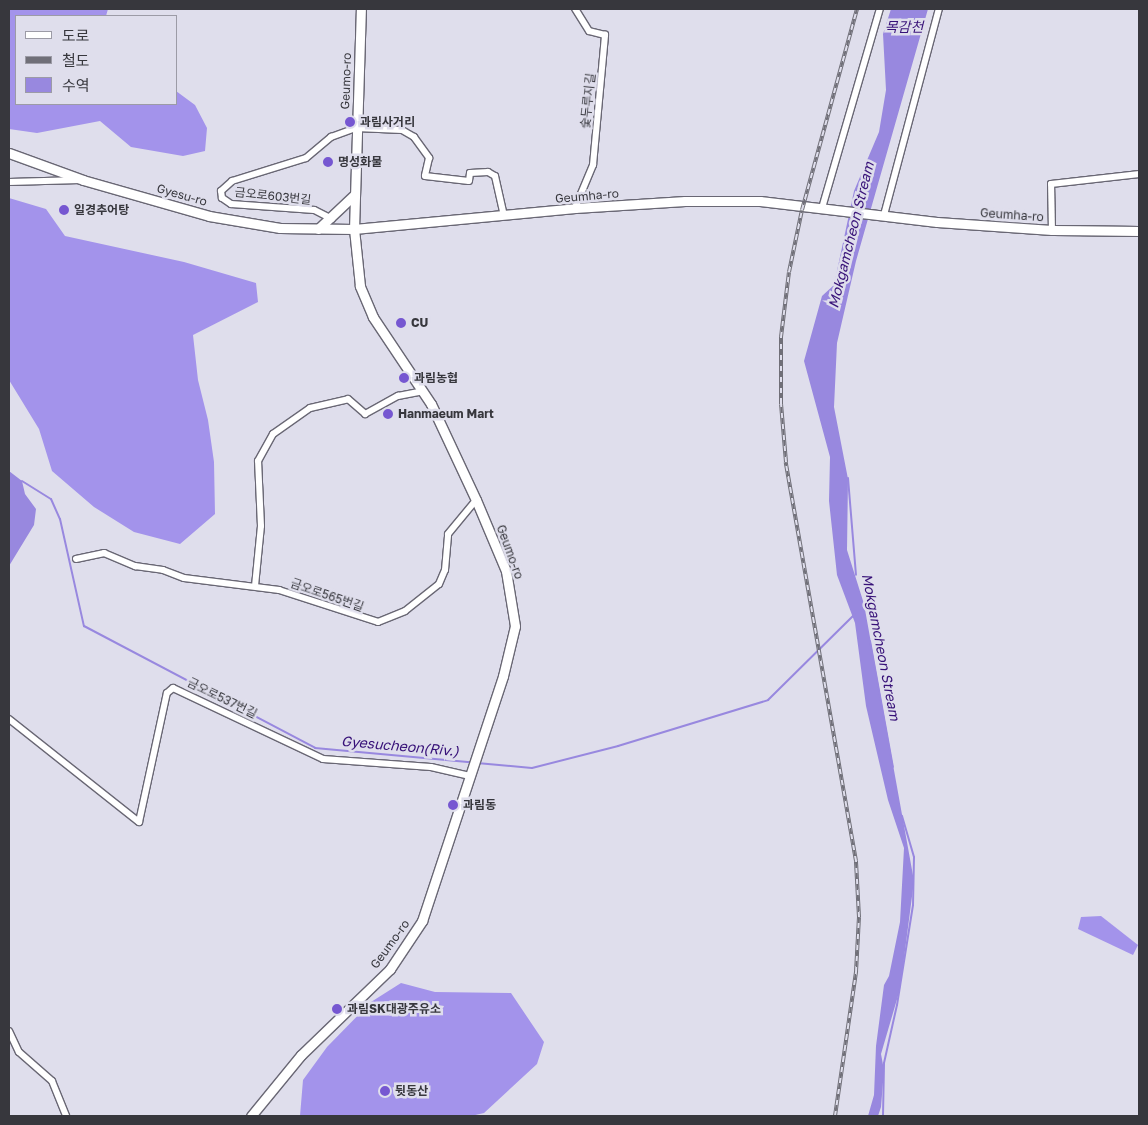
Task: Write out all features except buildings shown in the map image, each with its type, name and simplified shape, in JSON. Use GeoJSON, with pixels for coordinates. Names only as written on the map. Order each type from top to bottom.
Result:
{"type":"FeatureCollection","features":[{"type":"Feature","properties":{"kind":"main road","name":"Geumo-ro"},"geometry":{"type":"LineString","coordinates":[[251,1116],[301,1055],[378,981],[409,944],[428,908],[509,654],[515,626],[506,571],[476,500],[423,391],[366,302],[356,271],[354,195],[361,9]]}},
{"type":"Feature","properties":{"kind":"main road","name":"Gyesu-ro"},"geometry":{"type":"LineString","coordinates":[[9,153],[82,180],[226,220],[263,226],[354,229]]}},
{"type":"Feature","properties":{"kind":"main road"},"geometry":{"type":"LineString","coordinates":[[318,229],[332,219],[354,195]]}},
{"type":"Feature","properties":{"kind":"main road","name":"Geumha-ro"},"geometry":{"type":"LineString","coordinates":[[354,229],[575,208],[685,201],[752,201],[1052,230],[1139,232]]}},
{"type":"Feature","properties":{"kind":"street","name":"숯두루지길"},"geometry":{"type":"LineString","coordinates":[[575,9],[589,31],[605,35],[593,165],[575,208]]}},
{"type":"Feature","properties":{"kind":"street"},"geometry":{"type":"LineString","coordinates":[[822,208],[880,9]]}},
{"type":"Feature","properties":{"kind":"street"},"geometry":{"type":"LineString","coordinates":[[884,215],[939,9]]}},
{"type":"Feature","properties":{"kind":"street"},"geometry":{"type":"LineString","coordinates":[[356,128],[409,132],[429,158],[425,176],[469,180],[470,173],[488,172],[495,176],[504,216]]}},
{"type":"Feature","properties":{"kind":"street","name":"금오로603번길"},"geometry":{"type":"LineString","coordinates":[[332,219],[314,210],[231,204],[222,198],[221,191],[232,180],[306,158],[331,136],[356,128]]}},
{"type":"Feature","properties":{"kind":"street"},"geometry":{"type":"LineString","coordinates":[[1052,230],[1051,184],[1139,174]]}},
{"type":"Feature","properties":{"kind":"street"},"geometry":{"type":"LineString","coordinates":[[9,182],[82,180]]}},
{"type":"Feature","properties":{"kind":"street"},"geometry":{"type":"LineString","coordinates":[[255,586],[261,526],[258,461],[273,434],[297,415],[318,405],[348,399],[364,414],[398,396],[423,391]]}},
{"type":"Feature","properties":{"kind":"street","name":"금오로565번길"},"geometry":{"type":"LineString","coordinates":[[76,559],[104,553],[135,566],[163,570],[184,578],[255,586],[293,594],[372,623],[393,618],[439,584],[445,570],[448,534],[476,500]]}},
{"type":"Feature","properties":{"kind":"street","name":"금오로537번길"},"geometry":{"type":"LineString","coordinates":[[9,719],[139,822],[167,693],[173,688],[323,759],[431,767],[471,773]]}},
{"type":"Feature","properties":{"kind":"street"},"geometry":{"type":"LineString","coordinates":[[9,1031],[20,1052],[52,1081],[66,1116]]}},
{"type":"Feature","properties":{"kind":"shaded area"},"geometry":{"type":"Polygon","coordinates":[[[9,9],[108,9],[106,15],[15,15],[15,105],[178,105],[178,92],[195,105],[207,128],[205,151],[183,156],[131,147],[100,121],[37,133],[9,129],[9,9]]]}},
{"type":"Feature","properties":{"kind":"shaded area"},"geometry":{"type":"Polygon","coordinates":[[[9,198],[46,209],[65,236],[184,262],[256,283],[258,302],[193,335],[198,380],[208,420],[214,462],[215,514],[180,544],[134,532],[94,507],[52,471],[39,429],[9,380],[9,198]]]}},
{"type":"Feature","properties":{"kind":"shaded area"},"geometry":{"type":"Polygon","coordinates":[[[1101,916],[1138,945],[1133,955],[1078,929],[1081,917],[1101,916]]]}},
{"type":"Feature","properties":{"kind":"shaded area"},"geometry":{"type":"Polygon","coordinates":[[[401,983],[435,992],[511,993],[544,1042],[537,1064],[484,1113],[471,1116],[300,1116],[303,1080],[327,1047],[371,1002],[401,983]]]}},
{"type":"Feature","properties":{"kind":"water","name":"목감천"},"geometry":{"type":"Polygon","coordinates":[[[891,9],[928,9],[856,261],[837,343],[834,407],[848,479],[847,550],[864,604],[914,881],[900,989],[881,1054],[884,1070],[881,1107],[878,1116],[868,1116],[874,1095],[876,1046],[884,985],[889,976],[900,922],[904,848],[888,800],[866,706],[855,623],[837,575],[829,501],[830,457],[804,361],[822,296],[834,285],[854,191],[879,132],[886,90],[883,34],[891,9]]]}},
{"type":"Feature","properties":{"kind":"water"},"geometry":{"type":"Polygon","coordinates":[[[9,471],[22,481],[25,494],[36,509],[34,525],[9,566],[9,471]]]}},
{"type":"Feature","properties":{"kind":"waterway","name":"Mokgamcheon Stream"},"geometry":{"type":"LineString","coordinates":[[848,478],[856,575]]}},
{"type":"Feature","properties":{"kind":"waterway","name":"Gyesucheon(Riv.)"},"geometry":{"type":"LineString","coordinates":[[22,481],[51,499],[60,519],[84,626],[315,748],[470,762]]}},
{"type":"Feature","properties":{"kind":"waterway","name":"Gyesucheon(Riv.)"},"geometry":{"type":"LineString","coordinates":[[477,763],[532,768],[618,746],[768,700],[855,614]]}},
{"type":"Feature","properties":{"kind":"waterway","name":"Mokgamcheon Stream"},"geometry":{"type":"LineString","coordinates":[[870,641],[893,767]]}},
{"type":"Feature","properties":{"kind":"waterway","name":"Mokgamcheon Stream"},"geometry":{"type":"LineString","coordinates":[[883,1116],[884,1063],[897,1005],[913,905],[914,857],[902,816]]}},
{"type":"Feature","properties":{"kind":"railway"},"geometry":{"type":"LineString","coordinates":[[835,1116],[856,972],[859,917],[856,861],[786,462],[781,404],[781,337],[789,272],[802,210],[857,9]]}},
{"type":"Feature","properties":{"kind":"place","name":"과림사거리"},"geometry":{"type":"Point","coordinates":[350,122]}},
{"type":"Feature","properties":{"kind":"place","name":"명성화물"},"geometry":{"type":"Point","coordinates":[328,162]}},
{"type":"Feature","properties":{"kind":"place","name":"일경추어탕"},"geometry":{"type":"Point","coordinates":[64,210]}},
{"type":"Feature","properties":{"kind":"place","name":"CU"},"geometry":{"type":"Point","coordinates":[401,323]}},
{"type":"Feature","properties":{"kind":"place","name":"과림농협"},"geometry":{"type":"Point","coordinates":[404,378]}},
{"type":"Feature","properties":{"kind":"place","name":"Hanmaeum Mart"},"geometry":{"type":"Point","coordinates":[388,414]}},
{"type":"Feature","properties":{"kind":"place","name":"과림동"},"geometry":{"type":"Point","coordinates":[453,805]}},
{"type":"Feature","properties":{"kind":"place","name":"과림SK대광주유소"},"geometry":{"type":"Point","coordinates":[337,1009]}},
{"type":"Feature","properties":{"kind":"place","name":"뒷동산"},"geometry":{"type":"Point","coordinates":[385,1091]}}]}
